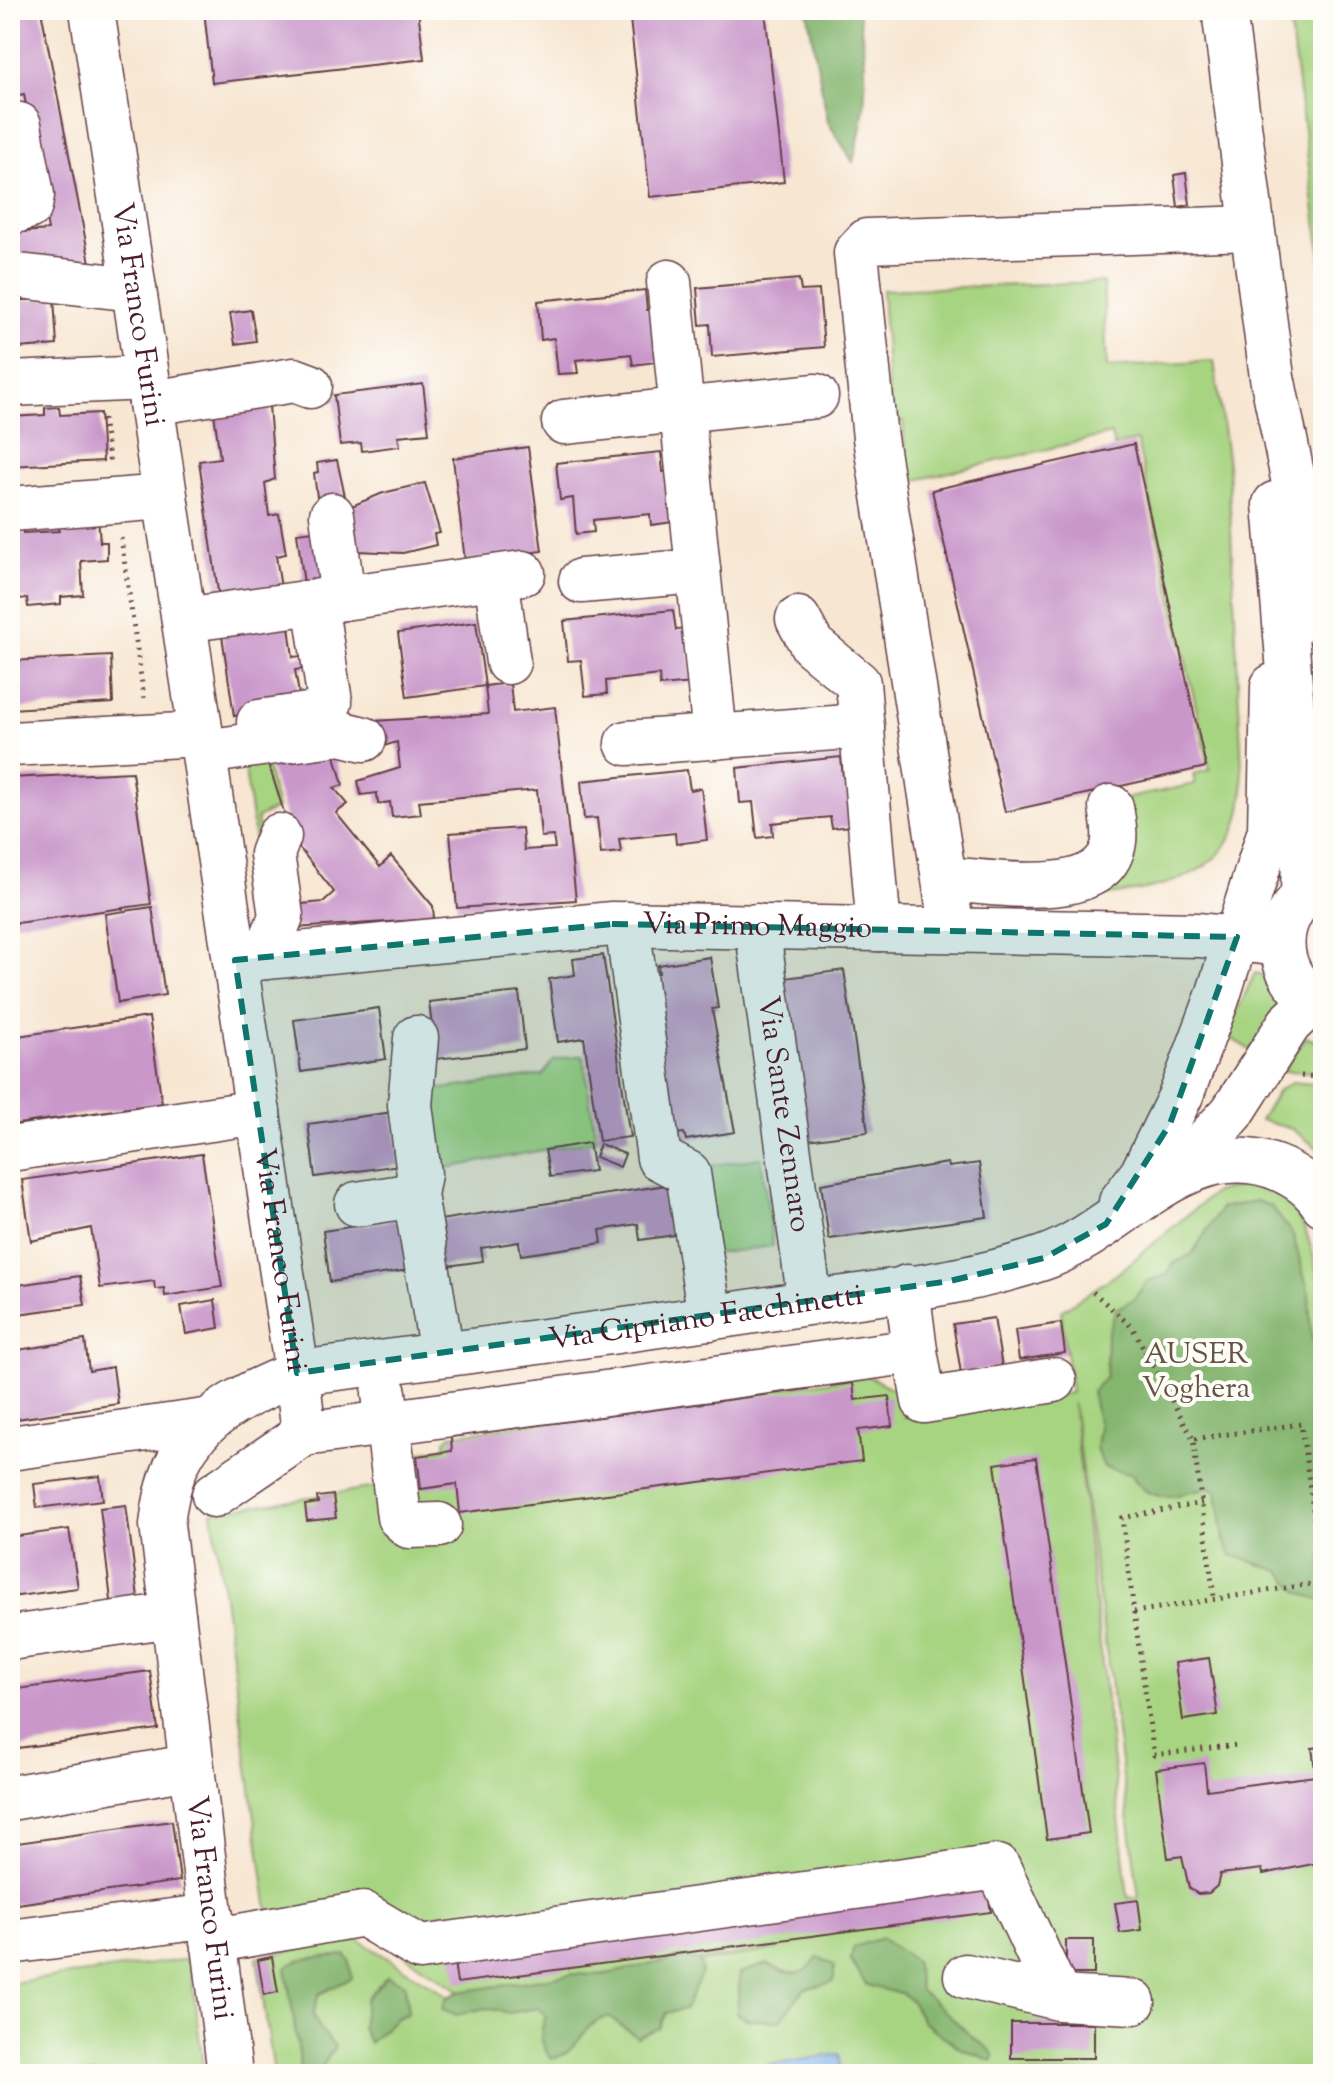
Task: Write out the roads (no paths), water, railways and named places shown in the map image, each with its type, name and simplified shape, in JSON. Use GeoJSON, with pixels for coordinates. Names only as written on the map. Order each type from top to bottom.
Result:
{"type":"FeatureCollection","features":[{"type":"Feature","properties":{"kind":"street","name":"Via Franco Furini"},"geometry":{"type":"LineString","coordinates":[[92,10],[202,743],[250,958],[258,1112],[297,1373],[250,1392],[205,1421],[166,1486],[162,1525],[189,1767],[230,2074]]}},
{"type":"Feature","properties":{"kind":"street"},"geometry":{"type":"LineString","coordinates":[[1224,10],[1272,377],[1323,623]]}},
{"type":"Feature","properties":{"kind":"street"},"geometry":{"type":"LineString","coordinates":[[10,123],[19,125],[32,195],[30,206],[10,213]]}},
{"type":"Feature","properties":{"kind":"street"},"geometry":{"type":"LineString","coordinates":[[952,930],[875,438],[856,253],[867,241],[1251,228]]}},
{"type":"Feature","properties":{"kind":"street"},"geometry":{"type":"LineString","coordinates":[[10,275],[134,289]]}},
{"type":"Feature","properties":{"kind":"street"},"geometry":{"type":"LineString","coordinates":[[669,282],[715,737]]}},
{"type":"Feature","properties":{"kind":"street"},"geometry":{"type":"LineString","coordinates":[[1272,377],[1279,570],[1304,851],[1313,890],[1290,910],[1281,944],[1290,977],[1319,1001]]}},
{"type":"Feature","properties":{"kind":"street"},"geometry":{"type":"LineString","coordinates":[[10,384],[149,390],[294,380],[310,386]]}},
{"type":"Feature","properties":{"kind":"street"},"geometry":{"type":"LineString","coordinates":[[564,422],[816,396]]}},
{"type":"Feature","properties":{"kind":"street"},"geometry":{"type":"LineString","coordinates":[[10,481],[163,483]]}},
{"type":"Feature","properties":{"kind":"street"},"geometry":{"type":"LineString","coordinates":[[10,509],[163,483]]}},
{"type":"Feature","properties":{"kind":"street"},"geometry":{"type":"LineString","coordinates":[[259,722],[322,713],[330,702],[332,515]]}},
{"type":"Feature","properties":{"kind":"street","name":"Via Cipriano Facchinetti"},"geometry":{"type":"LineString","coordinates":[[1106,1224],[1142,1174],[1170,1124],[1237,937],[1270,830],[1273,644],[1279,570]]}},
{"type":"Feature","properties":{"kind":"street"},"geometry":{"type":"LineString","coordinates":[[581,581],[698,571]]}},
{"type":"Feature","properties":{"kind":"street"},"geometry":{"type":"LineString","coordinates":[[184,620],[509,575],[508,662]]}},
{"type":"Feature","properties":{"kind":"street"},"geometry":{"type":"LineString","coordinates":[[798,619],[812,645],[858,683],[879,929]]}},
{"type":"Feature","properties":{"kind":"street"},"geometry":{"type":"LineString","coordinates":[[627,743],[862,726]]}},
{"type":"Feature","properties":{"kind":"street"},"geometry":{"type":"LineString","coordinates":[[10,744],[202,743],[340,733],[364,739]]}},
{"type":"Feature","properties":{"kind":"street"},"geometry":{"type":"LineString","coordinates":[[945,879],[1037,884],[1085,878],[1102,867],[1112,851],[1115,834],[1111,807]]}},
{"type":"Feature","properties":{"kind":"street"},"geometry":{"type":"LineString","coordinates":[[250,958],[281,916],[272,854],[279,836]]}},
{"type":"Feature","properties":{"kind":"street"},"geometry":{"type":"LineString","coordinates":[[1161,934],[1185,928],[1228,900],[1259,865]]}},
{"type":"Feature","properties":{"kind":"street"},"geometry":{"type":"LineString","coordinates":[[627,924],[659,1158],[688,1173],[710,1318]]}},
{"type":"Feature","properties":{"kind":"street","name":"Via Primo Maggio"},"geometry":{"type":"LineString","coordinates":[[250,958],[627,924],[1161,934],[1237,937],[1281,944]]}},
{"type":"Feature","properties":{"kind":"street","name":"Via Sante Zennaro"},"geometry":{"type":"LineString","coordinates":[[757,926],[810,1302]]}},
{"type":"Feature","properties":{"kind":"street","name":"Via Cipriano Facchinetti"},"geometry":{"type":"LineString","coordinates":[[297,1373],[710,1318],[907,1287],[1044,1258],[1106,1224],[1172,1178],[1232,1113],[1289,1024],[1319,1001]]}},
{"type":"Feature","properties":{"kind":"street"},"geometry":{"type":"LineString","coordinates":[[416,1038],[410,1105],[419,1174],[415,1195],[442,1354]]}},
{"type":"Feature","properties":{"kind":"street"},"geometry":{"type":"LineString","coordinates":[[10,1149],[258,1112]]}},
{"type":"Feature","properties":{"kind":"street","name":"Via Cipriano Facchinetti"},"geometry":{"type":"LineString","coordinates":[[1172,1178],[1216,1163],[1258,1162],[1294,1175],[1323,1204]]}},
{"type":"Feature","properties":{"kind":"street"},"geometry":{"type":"LineString","coordinates":[[357,1204],[415,1195]]}},
{"type":"Feature","properties":{"kind":"street"},"geometry":{"type":"LineString","coordinates":[[907,1287],[924,1401],[1054,1380]]}},
{"type":"Feature","properties":{"kind":"street"},"geometry":{"type":"LineString","coordinates":[[214,1495],[304,1434],[915,1351]]}},
{"type":"Feature","properties":{"kind":"street"},"geometry":{"type":"LineString","coordinates":[[380,1363],[399,1517],[409,1526],[439,1525]]}},
{"type":"Feature","properties":{"kind":"street"},"geometry":{"type":"LineString","coordinates":[[297,1373],[304,1434]]}},
{"type":"Feature","properties":{"kind":"street"},"geometry":{"type":"LineString","coordinates":[[10,1448],[205,1421]]}},
{"type":"Feature","properties":{"kind":"street"},"geometry":{"type":"LineString","coordinates":[[10,1638],[173,1615]]}},
{"type":"Feature","properties":{"kind":"street"},"geometry":{"type":"LineString","coordinates":[[10,1798],[189,1767]]}},
{"type":"Feature","properties":{"kind":"street"},"geometry":{"type":"LineString","coordinates":[[10,1942],[363,1914],[420,1948],[998,1867],[1059,1998]]}},
{"type":"Feature","properties":{"kind":"street"},"geometry":{"type":"LineString","coordinates":[[966,1976],[1059,1998],[1133,2002]]}},
{"type":"Feature","properties":{"kind":"water"},"geometry":{"type":"Polygon","coordinates":[[[839,2054],[842,2074],[713,2074],[839,2054]]]}},
{"type":"Feature","properties":{"kind":"park label","name":"AUSER Voghera"},"geometry":{"type":"Point","coordinates":[1196,1372]}}]}
